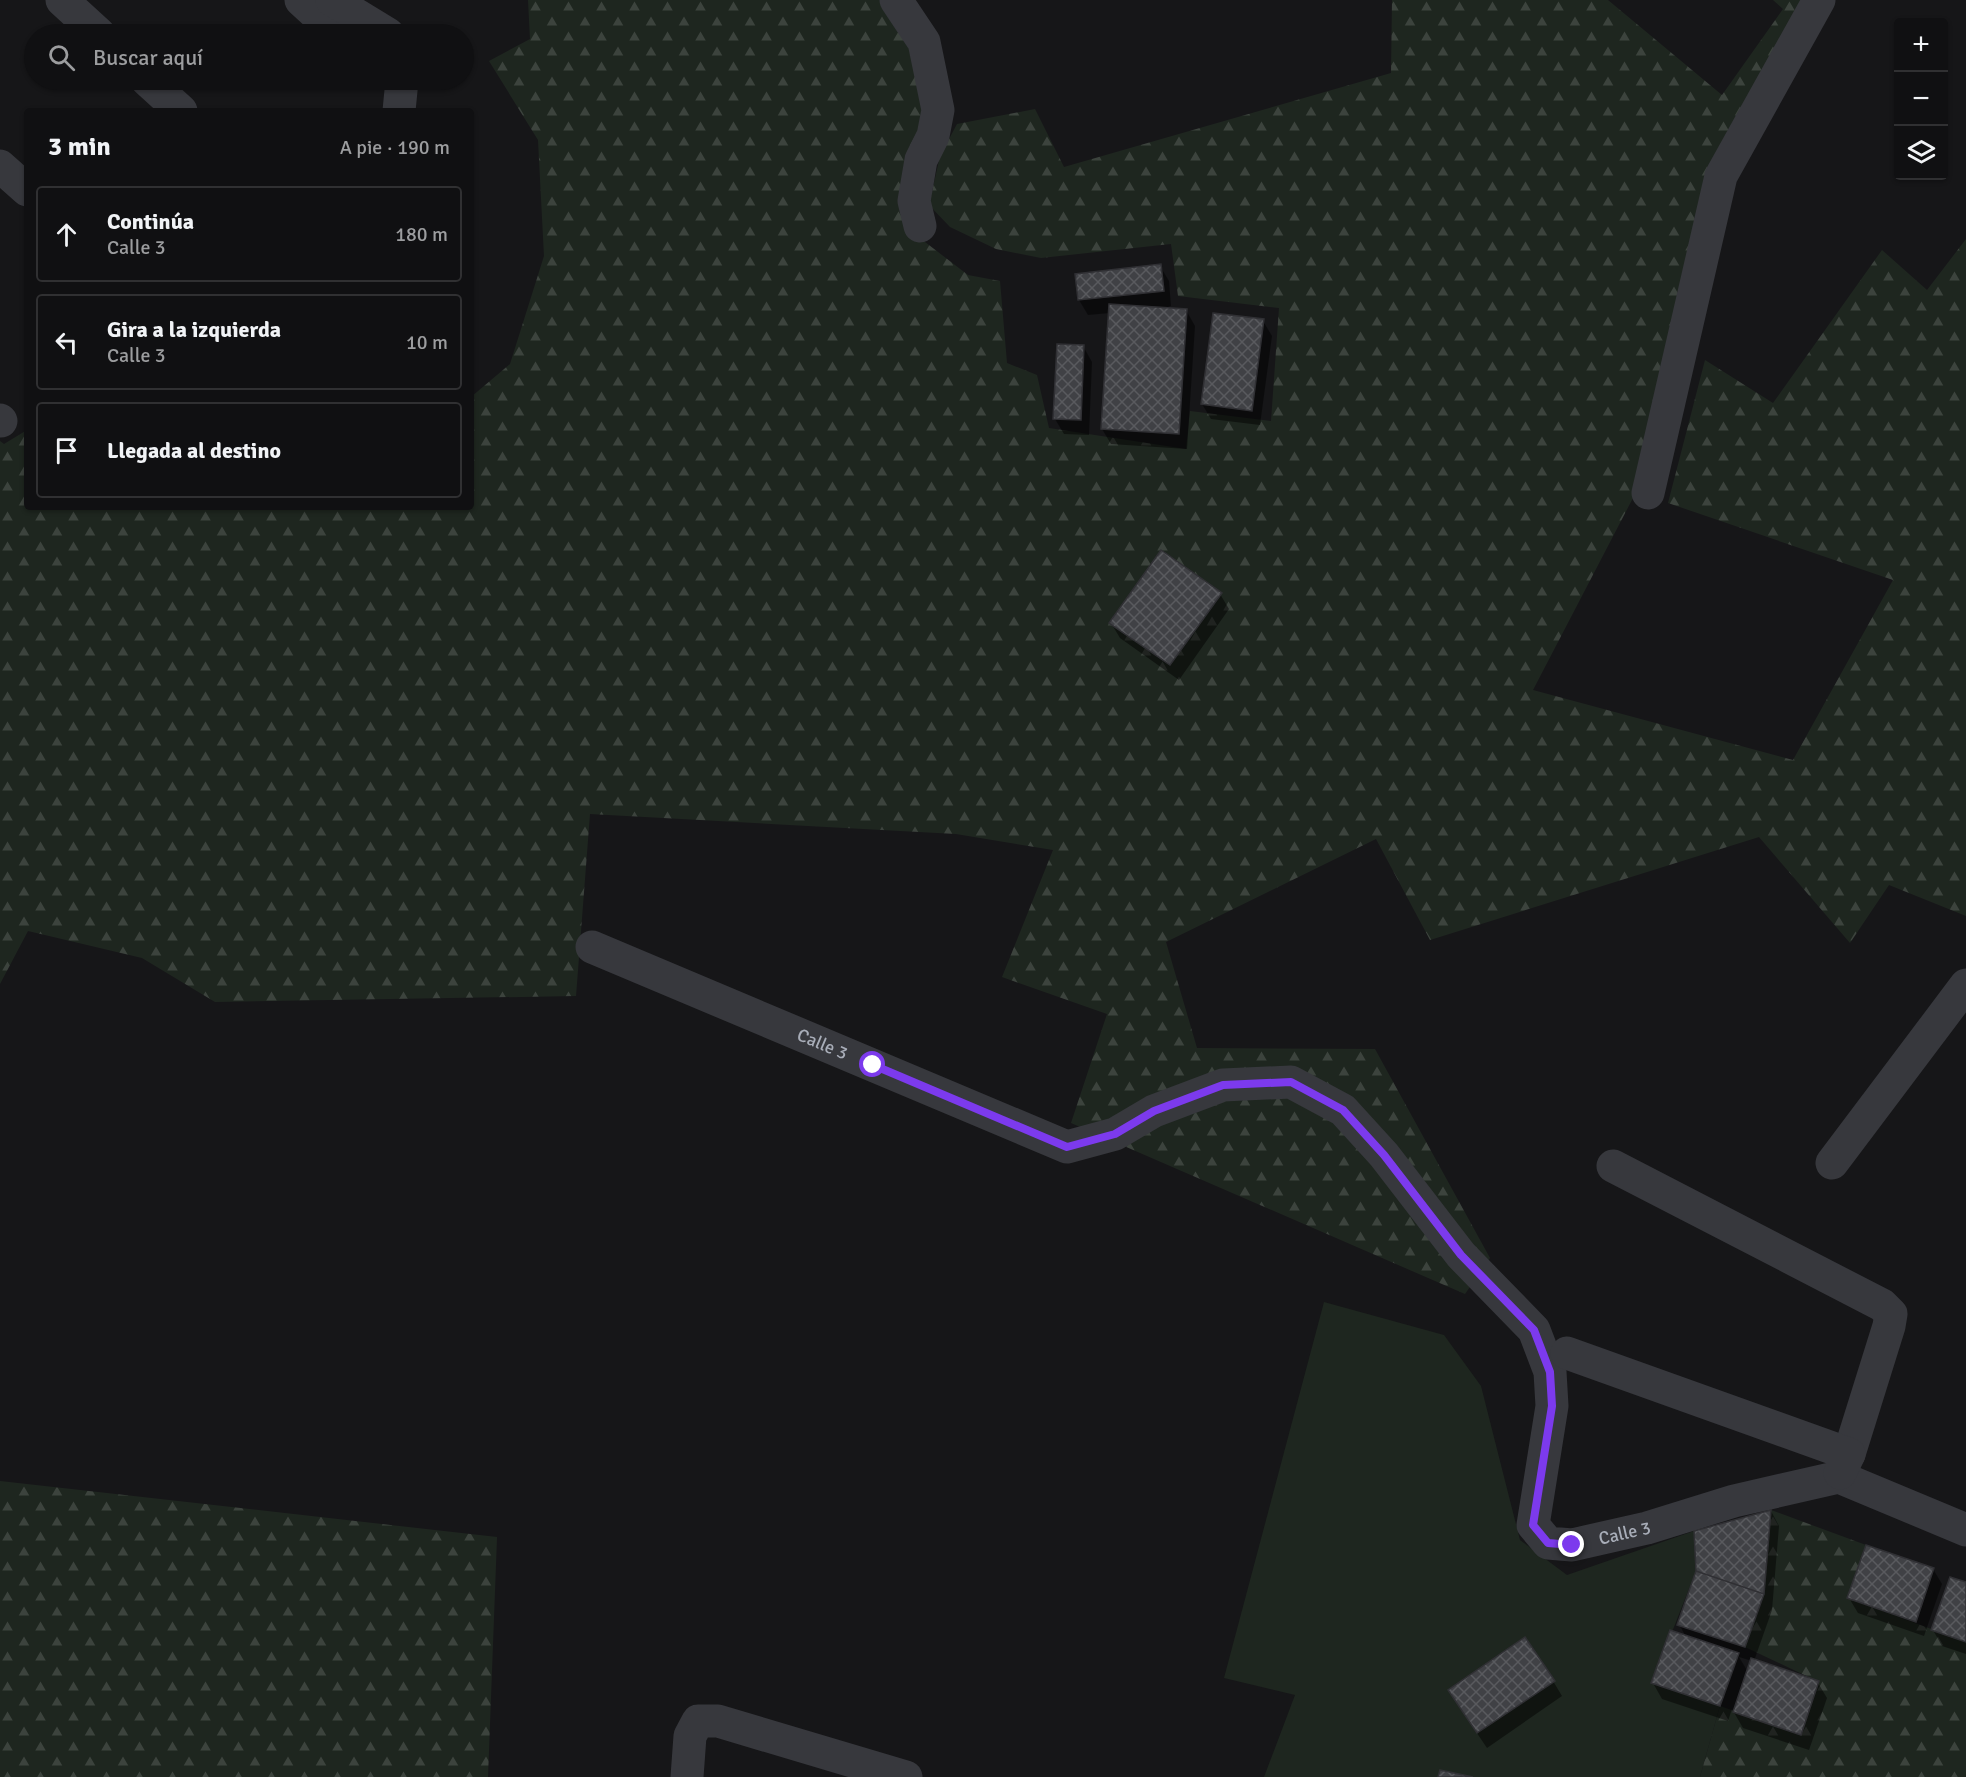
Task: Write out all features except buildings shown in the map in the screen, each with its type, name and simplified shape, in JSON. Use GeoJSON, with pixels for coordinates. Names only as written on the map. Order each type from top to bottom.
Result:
{"type":"FeatureCollection","features":[{"type":"Feature","properties":{"kind":"street"},"geometry":{"type":"LineString","coordinates":[[62,0],[88,24]]}},
{"type":"Feature","properties":{"kind":"street"},"geometry":{"type":"LineString","coordinates":[[301,0],[327,24]]}},
{"type":"Feature","properties":{"kind":"street"},"geometry":{"type":"LineString","coordinates":[[332,0],[372,24]]}},
{"type":"Feature","properties":{"kind":"street"},"geometry":{"type":"LineString","coordinates":[[896,0],[924,42],[938,110],[933,136],[921,160],[914,201],[920,226]]}},
{"type":"Feature","properties":{"kind":"street"},"geometry":{"type":"LineString","coordinates":[[1648,493],[1721,176],[1819,0]]}},
{"type":"Feature","properties":{"kind":"street"},"geometry":{"type":"LineString","coordinates":[[158,90],[178,108]]}},
{"type":"Feature","properties":{"kind":"street"},"geometry":{"type":"LineString","coordinates":[[0,166],[24,187]]}},
{"type":"Feature","properties":{"kind":"street","name":"Calle 3"},"geometry":{"type":"LineString","coordinates":[[592,947],[1067,1147],[1115,1134],[1154,1111],[1223,1085],[1291,1082],[1343,1110],[1384,1155],[1461,1255],[1534,1330],[1550,1372],[1552,1406],[1533,1525],[1548,1543],[1572,1545],[1626,1533],[1844,1466]]}},
{"type":"Feature","properties":{"kind":"street"},"geometry":{"type":"LineString","coordinates":[[1832,1163],[1966,985]]}},
{"type":"Feature","properties":{"kind":"street"},"geometry":{"type":"LineString","coordinates":[[1613,1166],[1882,1305],[1891,1314],[1844,1466]]}},
{"type":"Feature","properties":{"kind":"street"},"geometry":{"type":"LineString","coordinates":[[1567,1353],[1844,1466],[1966,1530]]}},
{"type":"Feature","properties":{"kind":"street"},"geometry":{"type":"LineString","coordinates":[[687,1777],[690,1737],[698,1721],[718,1721],[906,1777]]}},
{"type":"Feature","properties":{"kind":"green space"},"geometry":{"type":"Polygon","coordinates":[[[528,0],[892,0],[901,9],[924,104],[912,232],[968,275],[1000,281],[1007,363],[1037,375],[1049,428],[1186,449],[1190,411],[1271,421],[1279,308],[1178,296],[1171,244],[1041,258],[996,249],[950,227],[929,205],[940,156],[957,124],[1035,109],[1064,167],[1391,73],[1392,0],[1608,0],[1722,95],[1783,9],[1773,0],[1811,0],[1713,176],[1634,496],[1533,690],[1793,760],[1893,580],[1668,503],[1705,360],[1773,403],[1882,250],[1927,290],[1966,239],[1966,916],[1889,885],[1850,943],[1759,837],[1430,940],[1376,839],[1166,942],[1197,1048],[1375,1049],[1490,1258],[1465,1294],[1071,1123],[1107,1014],[1002,977],[1053,850],[956,834],[590,814],[576,996],[215,1002],[142,958],[28,931],[0,984],[0,441],[4,444],[24,432],[24,510],[474,510],[474,394],[510,364],[544,256],[538,140],[489,61],[530,39],[528,0]]]}},
{"type":"Feature","properties":{"kind":"green space"},"geometry":{"type":"Polygon","coordinates":[[[1324,1302],[1444,1335],[1481,1386],[1520,1540],[1567,1575],[1694,1531],[1696,1571],[1652,1683],[1720,1706],[1700,1777],[1264,1777],[1295,1695],[1224,1678],[1324,1302]]]}},
{"type":"Feature","properties":{"kind":"green space"},"geometry":{"type":"Polygon","coordinates":[[[0,1481],[497,1537],[488,1777],[0,1777],[0,1481]]]}},
{"type":"Feature","properties":{"kind":"green space"},"geometry":{"type":"Polygon","coordinates":[[[1771,1510],[1866,1545],[1848,1598],[1966,1642],[1966,1777],[1700,1777],[1720,1706],[1801,1735],[1819,1682],[1745,1647],[1764,1594],[1771,1510]]]}},
{"type":"Feature","properties":{"kind":"route"},"geometry":{"type":"LineString","coordinates":[[873,1065],[1067,1147],[1115,1134],[1154,1111],[1223,1085],[1291,1082],[1343,1110],[1384,1155],[1461,1255],[1534,1330],[1550,1372],[1552,1406],[1533,1525],[1548,1543],[1572,1545]]}}]}
